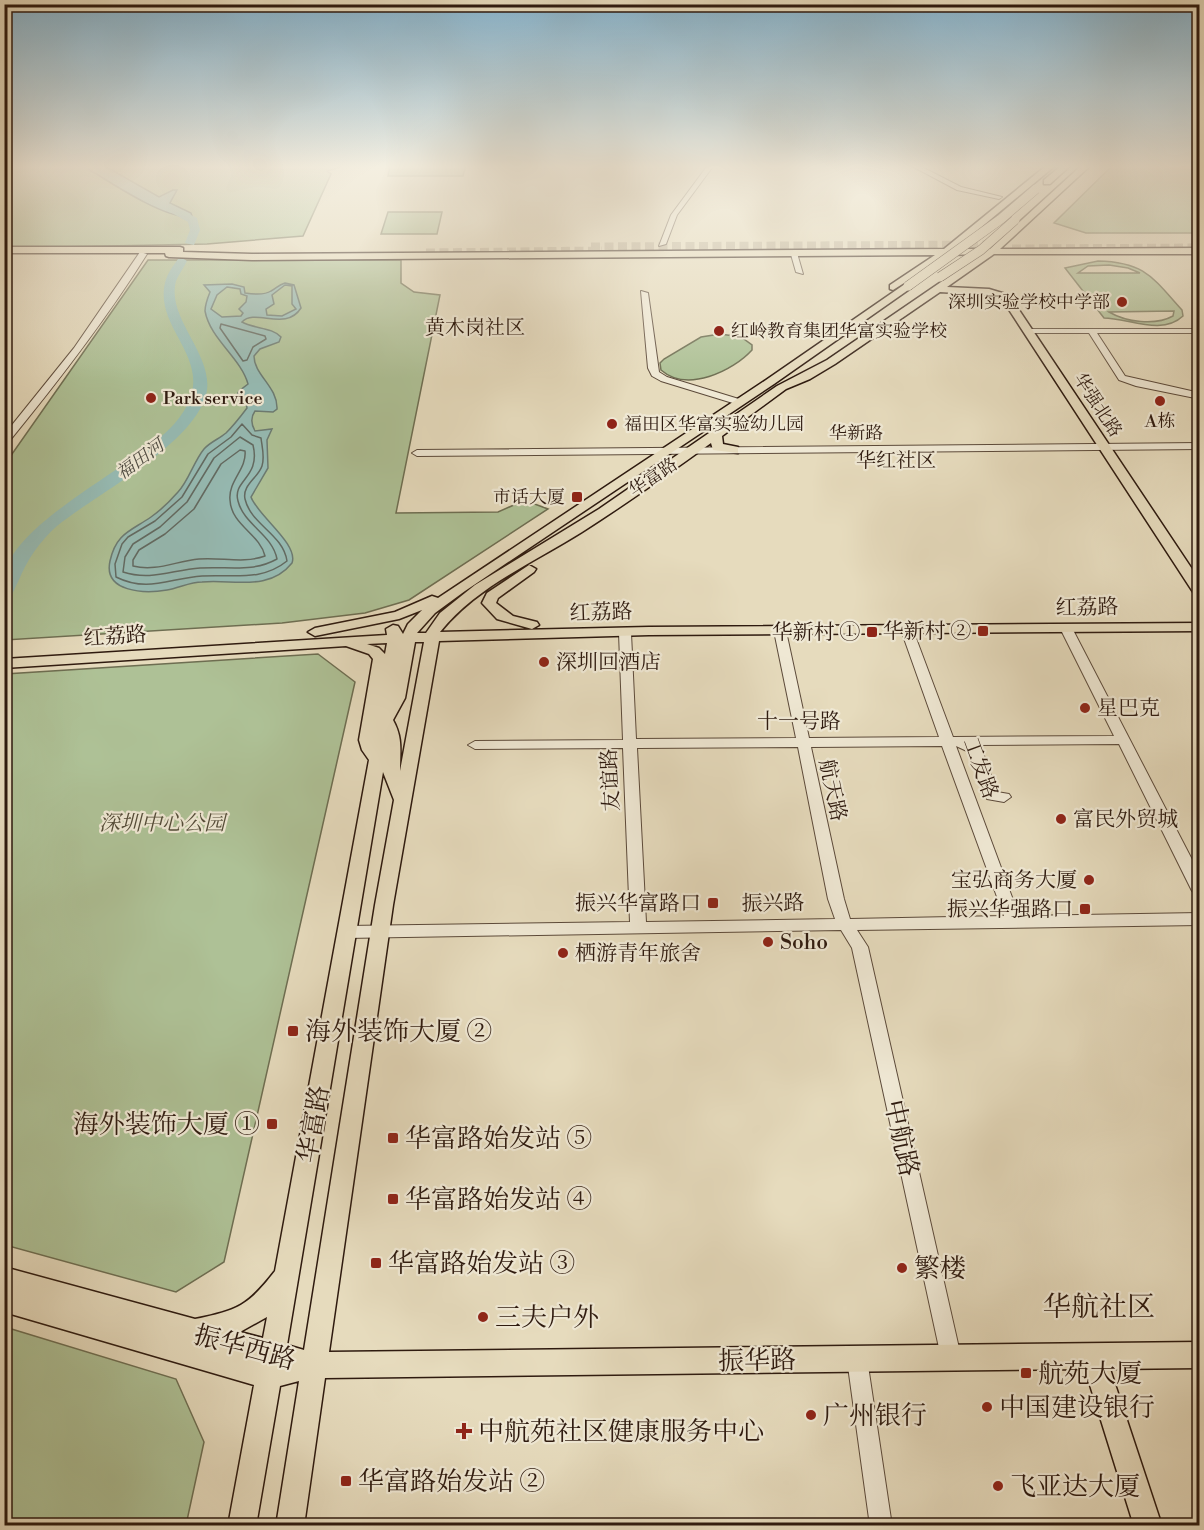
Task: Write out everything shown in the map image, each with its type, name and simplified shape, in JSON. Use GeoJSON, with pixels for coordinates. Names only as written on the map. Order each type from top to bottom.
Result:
{"type":"FeatureCollection","features":[{"type":"Feature","properties":{"kind":"main road"},"geometry":{"type":"LineString","coordinates":[[946,240],[953,236]]}},
{"type":"Feature","properties":{"kind":"main road"},"geometry":{"type":"LineString","coordinates":[[960,244],[969,236]]}},
{"type":"Feature","properties":{"kind":"main road"},"geometry":{"type":"LineString","coordinates":[[960,244],[972,236]]}},
{"type":"Feature","properties":{"kind":"main road"},"geometry":{"type":"LineString","coordinates":[[986,251],[1001,236]]}},
{"type":"Feature","properties":{"kind":"main road","name":"华富路"},"geometry":{"type":"LineString","coordinates":[[290,1526],[380,931],[433,632],[457,606],[519,563],[578,529],[921,288],[1003,243],[1010,236]]}},
{"type":"Feature","properties":{"kind":"main road"},"geometry":{"type":"LineString","coordinates":[[4,255],[128,252],[143,254],[269,247],[1163,241]]}},
{"type":"Feature","properties":{"kind":"main road","name":"华富路"},"geometry":{"type":"LineString","coordinates":[[770,382],[797,353],[946,251],[960,244]]}},
{"type":"Feature","properties":{"kind":"main road","name":"华富路"},"geometry":{"type":"LineString","coordinates":[[242,1526],[384,722],[397,698],[402,633],[460,588],[770,382],[908,286],[960,244]]}},
{"type":"Feature","properties":{"kind":"main road"},"geometry":{"type":"LineString","coordinates":[[4,250],[427,251]]}},
{"type":"Feature","properties":{"kind":"main road","name":"华富路"},"geometry":{"type":"LineString","coordinates":[[784,386],[806,377],[831,362],[953,279],[986,251]]}},
{"type":"Feature","properties":{"kind":"main road"},"geometry":{"type":"LineString","coordinates":[[170,252],[252,257],[1200,251]]}},
{"type":"Feature","properties":{"kind":"main road"},"geometry":{"type":"LineString","coordinates":[[908,252],[926,256],[932,262]]}},
{"type":"Feature","properties":{"kind":"main road","name":"华强北路"},"geometry":{"type":"LineString","coordinates":[[953,279],[961,287],[1001,292],[1011,296],[1110,447],[1200,574]]}},
{"type":"Feature","properties":{"kind":"main road","name":"华强北路"},"geometry":{"type":"LineString","coordinates":[[936,289],[959,289],[1003,295],[1032,331]]}},
{"type":"Feature","properties":{"kind":"main road"},"geometry":{"type":"LineString","coordinates":[[693,433],[713,436],[717,447],[734,450]]}},
{"type":"Feature","properties":{"kind":"main road","name":"华强北路"},"geometry":{"type":"LineString","coordinates":[[1110,447],[1200,592]]}},
{"type":"Feature","properties":{"kind":"main road","name":"华富路"},"geometry":{"type":"LineString","coordinates":[[458,631],[464,610],[508,578],[519,563],[555,532],[566,519]]}},
{"type":"Feature","properties":{"kind":"main road"},"geometry":{"type":"LineString","coordinates":[[532,625],[498,614],[489,603],[490,600],[558,548],[578,529]]}},
{"type":"Feature","properties":{"kind":"main road"},"geometry":{"type":"LineString","coordinates":[[315,632],[399,615],[460,588]]}},
{"type":"Feature","properties":{"kind":"main road","name":"红荔路"},"geometry":{"type":"LineString","coordinates":[[4,653],[315,632],[433,632],[532,625],[1200,617]]}},
{"type":"Feature","properties":{"kind":"main road","name":"红荔路"},"geometry":{"type":"LineString","coordinates":[[458,631],[625,633],[1200,627]]}},
{"type":"Feature","properties":{"kind":"main road","name":"红荔路"},"geometry":{"type":"LineString","coordinates":[[4,664],[334,642],[402,633]]}},
{"type":"Feature","properties":{"kind":"main road"},"geometry":{"type":"LineString","coordinates":[[334,642],[367,648],[381,658],[367,740],[370,750],[378,761]]}},
{"type":"Feature","properties":{"kind":"main road"},"geometry":{"type":"LineString","coordinates":[[384,722],[392,733],[394,747],[391,770],[402,799]]}},
{"type":"Feature","properties":{"kind":"main road"},"geometry":{"type":"LineString","coordinates":[[189,1332],[213,1330],[251,1314],[265,1304],[277,1290],[287,1271]]}},
{"type":"Feature","properties":{"kind":"main road","name":"振华西路"},"geometry":{"type":"LineString","coordinates":[[4,1278],[189,1332],[270,1366]]}},
{"type":"Feature","properties":{"kind":"main road","name":"振华西路"},"geometry":{"type":"LineString","coordinates":[[4,1300],[219,1364],[314,1365]]}},
{"type":"Feature","properties":{"kind":"main road","name":"振华路"},"geometry":{"type":"LineString","coordinates":[[314,1365],[1200,1355]]}},
{"type":"Feature","properties":{"kind":"main road"},"geometry":{"type":"LineString","coordinates":[[1094,1357],[1148,1526]]}},
{"type":"Feature","properties":{"kind":"street"},"geometry":{"type":"LineString","coordinates":[[662,244],[665,236]]}},
{"type":"Feature","properties":{"kind":"street"},"geometry":{"type":"LineString","coordinates":[[793,253],[800,272]]}},
{"type":"Feature","properties":{"kind":"street"},"geometry":{"type":"LineString","coordinates":[[4,442],[81,345],[132,274],[143,254]]}},
{"type":"Feature","properties":{"kind":"street"},"geometry":{"type":"LineString","coordinates":[[644,293],[652,368],[656,375],[739,402]]}},
{"type":"Feature","properties":{"kind":"street"},"geometry":{"type":"LineString","coordinates":[[1032,331],[1200,331]]}},
{"type":"Feature","properties":{"kind":"street"},"geometry":{"type":"LineString","coordinates":[[1092,332],[1122,378],[1200,396]]}},
{"type":"Feature","properties":{"kind":"street","name":"华新路"},"geometry":{"type":"LineString","coordinates":[[417,453],[1200,446]]}},
{"type":"Feature","properties":{"kind":"street"},"geometry":{"type":"LineString","coordinates":[[1066,628],[1200,891]]}},
{"type":"Feature","properties":{"kind":"street","name":"工发路"},"geometry":{"type":"LineString","coordinates":[[907,630],[954,741],[1013,921]]}},
{"type":"Feature","properties":{"kind":"street","name":"航天路"},"geometry":{"type":"LineString","coordinates":[[780,631],[801,742],[836,899],[844,923]]}},
{"type":"Feature","properties":{"kind":"street","name":"友谊路"},"geometry":{"type":"LineString","coordinates":[[625,633],[638,926]]}},
{"type":"Feature","properties":{"kind":"street","name":"十一号路"},"geometry":{"type":"LineString","coordinates":[[475,745],[1124,740]]}},
{"type":"Feature","properties":{"kind":"street"},"geometry":{"type":"LineString","coordinates":[[954,741],[975,750],[992,796],[1004,797]]}},
{"type":"Feature","properties":{"kind":"street","name":"振兴路"},"geometry":{"type":"LineString","coordinates":[[346,932],[1200,919]]}},
{"type":"Feature","properties":{"kind":"street","name":"中航路"},"geometry":{"type":"LineString","coordinates":[[844,923],[860,947],[951,1358]]}},
{"type":"Feature","properties":{"kind":"street"},"geometry":{"type":"LineString","coordinates":[[856,1359],[881,1526]]}},
{"type":"Feature","properties":{"kind":"green space"},"geometry":{"type":"Polygon","coordinates":[[[5,236],[298,236],[207,244],[5,248],[5,236]]]}},
{"type":"Feature","properties":{"kind":"green space"},"geometry":{"type":"Polygon","coordinates":[[[148,260],[401,260],[401,283],[414,292],[440,295],[396,513],[498,512],[516,504],[532,503],[548,509],[409,600],[365,613],[282,623],[5,640],[5,464],[148,260]]]}},
{"type":"Feature","properties":{"kind":"green space"},"geometry":{"type":"Polygon","coordinates":[[[1098,261],[1114,262],[1138,269],[1163,289],[1182,310],[1183,316],[1165,325],[1104,318],[1065,268],[1098,261]],[[1109,265],[1088,266],[1078,273],[1140,273],[1128,268],[1109,265]],[[1174,311],[1109,312],[1132,320],[1149,322],[1173,316],[1174,311]]]}},
{"type":"Feature","properties":{"kind":"green space"},"geometry":{"type":"Polygon","coordinates":[[[720,334],[741,337],[752,345],[752,350],[722,372],[709,377],[684,380],[672,377],[661,370],[660,363],[664,359],[701,337],[720,334]]]}},
{"type":"Feature","properties":{"kind":"green space","name":"深圳中心公园"},"geometry":{"type":"Polygon","coordinates":[[[318,654],[355,682],[224,1262],[176,1292],[5,1245],[5,674],[318,654]]]}},
{"type":"Feature","properties":{"kind":"green space"},"geometry":{"type":"Polygon","coordinates":[[[5,1327],[176,1379],[204,1442],[186,1525],[5,1525],[5,1327]]]}},
{"type":"Feature","properties":{"kind":"water"},"geometry":{"type":"Polygon","coordinates":[[[232,284],[244,287],[245,293],[258,294],[268,292],[283,284],[294,285],[301,308],[295,315],[279,319],[255,317],[242,322],[273,331],[281,337],[279,342],[260,349],[254,356],[258,369],[274,394],[277,409],[273,412],[255,411],[252,416],[255,431],[272,429],[267,440],[268,468],[251,497],[289,547],[292,563],[273,578],[262,581],[198,582],[167,590],[147,592],[127,589],[119,585],[109,571],[113,552],[120,538],[155,514],[182,488],[204,449],[226,433],[247,408],[246,403],[235,399],[239,391],[248,384],[239,366],[208,321],[205,309],[210,292],[204,285],[232,284]],[[285,285],[272,295],[274,304],[266,309],[267,315],[282,316],[296,309],[292,304],[292,286],[285,285]],[[227,287],[217,295],[211,309],[222,317],[241,316],[243,313],[239,309],[246,302],[247,296],[241,294],[240,289],[227,287]]]}},
{"type":"Feature","properties":{"kind":"waterway","name":"福田河"},"geometry":{"type":"LineString","coordinates":[[190,243],[193,236]]}},
{"type":"Feature","properties":{"kind":"waterway","name":"福田河"},"geometry":{"type":"LineString","coordinates":[[4,594],[26,551],[49,525],[162,444],[181,425],[196,403],[200,389],[200,375],[171,300],[170,285],[182,261]]}},
{"type":"Feature","properties":{"kind":"tunnel"},"geometry":{"type":"LineString","coordinates":[[591,247],[1001,245]]}},
{"type":"Feature","properties":{"kind":"tunnel"},"geometry":{"type":"LineString","coordinates":[[1012,249],[1200,248]]}},
{"type":"Feature","properties":{"kind":"tunnel"},"geometry":{"type":"LineString","coordinates":[[426,253],[602,251]]}},
{"type":"Feature","properties":{"kind":"place","name":"深圳实验学校中学部"},"geometry":{"type":"Point","coordinates":[1122,302]}},
{"type":"Feature","properties":{"kind":"place","name":"红岭教育集团华富实验学校"},"geometry":{"type":"Point","coordinates":[719,331]}},
{"type":"Feature","properties":{"kind":"place","name":"Park service"},"geometry":{"type":"Point","coordinates":[151,398]}},
{"type":"Feature","properties":{"kind":"place","name":"A栋"},"geometry":{"type":"Point","coordinates":[1160,401]}},
{"type":"Feature","properties":{"kind":"place","name":"福田区华富实验幼儿园"},"geometry":{"type":"Point","coordinates":[612,424]}},
{"type":"Feature","properties":{"kind":"place","name":"市话大厦"},"geometry":{"type":"Point","coordinates":[577,497]}},
{"type":"Feature","properties":{"kind":"place","name":"华新村 ②"},"geometry":{"type":"Point","coordinates":[983,631]}},
{"type":"Feature","properties":{"kind":"place","name":"华新村 ①"},"geometry":{"type":"Point","coordinates":[872,632]}},
{"type":"Feature","properties":{"kind":"place","name":"深圳回酒店"},"geometry":{"type":"Point","coordinates":[544,662]}},
{"type":"Feature","properties":{"kind":"place","name":"星巴克"},"geometry":{"type":"Point","coordinates":[1085,708]}},
{"type":"Feature","properties":{"kind":"place","name":"富民外贸城"},"geometry":{"type":"Point","coordinates":[1061,819]}},
{"type":"Feature","properties":{"kind":"place","name":"宝弘商务大厦"},"geometry":{"type":"Point","coordinates":[1089,880]}},
{"type":"Feature","properties":{"kind":"place","name":"振兴华富路口"},"geometry":{"type":"Point","coordinates":[713,903]}},
{"type":"Feature","properties":{"kind":"place","name":"振兴华强路口"},"geometry":{"type":"Point","coordinates":[1085,909]}},
{"type":"Feature","properties":{"kind":"place","name":"Soho"},"geometry":{"type":"Point","coordinates":[768,942]}},
{"type":"Feature","properties":{"kind":"place","name":"栖游青年旅舍"},"geometry":{"type":"Point","coordinates":[563,953]}},
{"type":"Feature","properties":{"kind":"place","name":"海外装饰大厦 ②"},"geometry":{"type":"Point","coordinates":[293,1031]}},
{"type":"Feature","properties":{"kind":"place","name":"海外装饰大厦 ①"},"geometry":{"type":"Point","coordinates":[272,1124]}},
{"type":"Feature","properties":{"kind":"place","name":"华富路始发站 ⑤"},"geometry":{"type":"Point","coordinates":[393,1138]}},
{"type":"Feature","properties":{"kind":"place","name":"华富路始发站 ④"},"geometry":{"type":"Point","coordinates":[393,1199]}},
{"type":"Feature","properties":{"kind":"place","name":"华富路始发站 ③"},"geometry":{"type":"Point","coordinates":[376,1263]}},
{"type":"Feature","properties":{"kind":"place","name":"繁楼"},"geometry":{"type":"Point","coordinates":[902,1268]}},
{"type":"Feature","properties":{"kind":"place","name":"三夫户外"},"geometry":{"type":"Point","coordinates":[483,1317]}},
{"type":"Feature","properties":{"kind":"place","name":"航苑大厦"},"geometry":{"type":"Point","coordinates":[1026,1373]}},
{"type":"Feature","properties":{"kind":"place","name":"中国建设银行"},"geometry":{"type":"Point","coordinates":[987,1407]}},
{"type":"Feature","properties":{"kind":"place","name":"广州银行"},"geometry":{"type":"Point","coordinates":[811,1415]}},
{"type":"Feature","properties":{"kind":"place","name":"中航苑社区健康服务中心"},"geometry":{"type":"Point","coordinates":[464,1431]}},
{"type":"Feature","properties":{"kind":"place","name":"华富路始发站 ②"},"geometry":{"type":"Point","coordinates":[346,1481]}},
{"type":"Feature","properties":{"kind":"place","name":"飞亚达大厦"},"geometry":{"type":"Point","coordinates":[998,1486]}},
{"type":"Feature","properties":{"kind":"district","name":"黄木岗社区"},"geometry":{"type":"Point","coordinates":[475,327]}},
{"type":"Feature","properties":{"kind":"district","name":"华红社区"},"geometry":{"type":"Point","coordinates":[896,460]}},
{"type":"Feature","properties":{"kind":"district","name":"华航社区"},"geometry":{"type":"Point","coordinates":[1099,1306]}}]}
